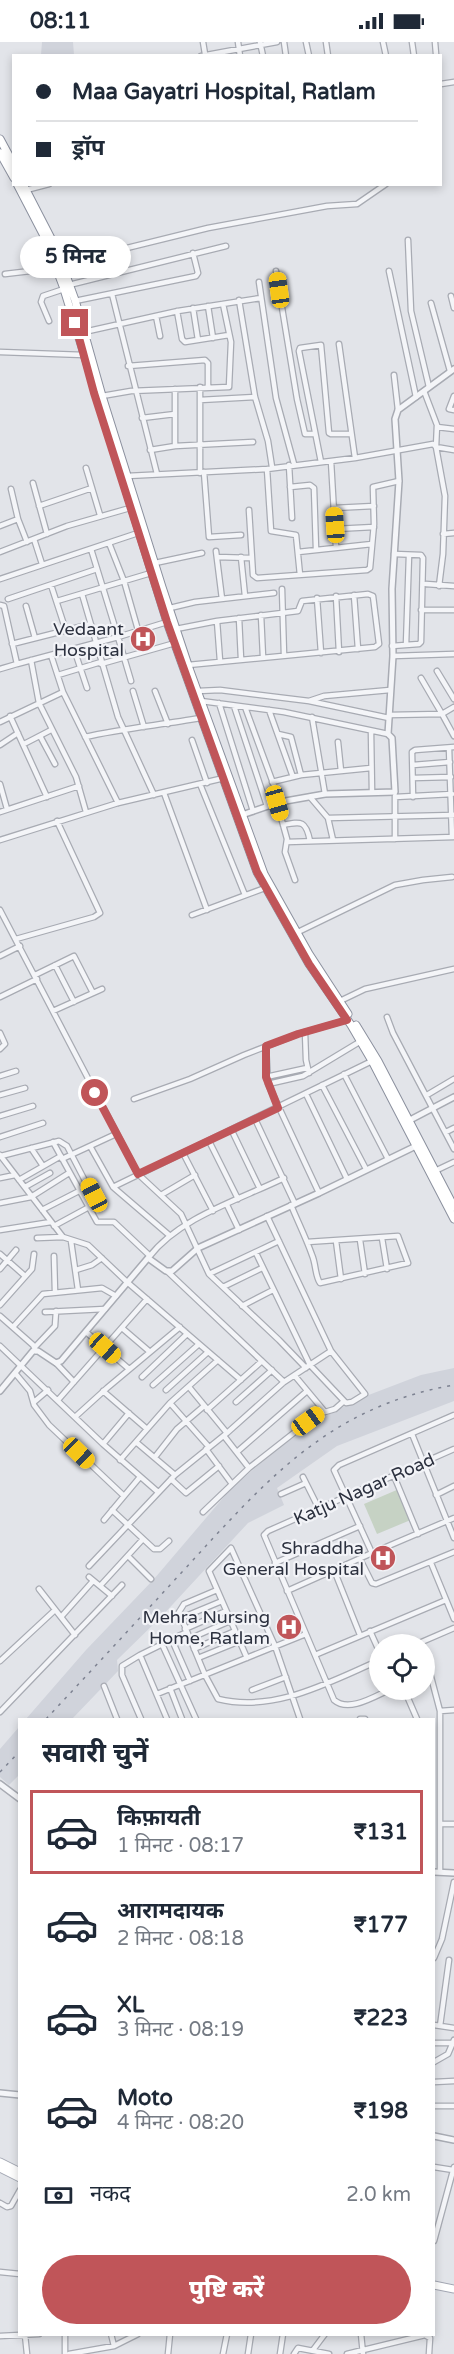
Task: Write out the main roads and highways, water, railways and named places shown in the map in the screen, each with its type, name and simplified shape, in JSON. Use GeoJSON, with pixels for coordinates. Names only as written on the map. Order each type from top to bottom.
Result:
{"type":"FeatureCollection","features":[{"type":"Feature","properties":{"kind":"main road"},"geometry":{"type":"LineString","coordinates":[[0,139],[12,161]]}},
{"type":"Feature","properties":{"kind":"main road"},"geometry":{"type":"LineString","coordinates":[[0,153],[12,174]]}},
{"type":"Feature","properties":{"kind":"main road"},"geometry":{"type":"LineString","coordinates":[[18,186],[59,266],[67,287],[84,355],[138,533],[200,718],[226,777]]}},
{"type":"Feature","properties":{"kind":"main road"},"geometry":{"type":"LineString","coordinates":[[25,187],[56,248],[59,266]]}},
{"type":"Feature","properties":{"kind":"main road"},"geometry":{"type":"LineString","coordinates":[[67,287],[75,301],[102,396],[176,629],[265,888],[309,964],[378,1061],[410,1120],[454,1219]]}},
{"type":"Feature","properties":{"kind":"main road"},"geometry":{"type":"LineString","coordinates":[[239,816],[264,874],[296,933],[340,1001],[372,1061],[436,1170],[454,1207]]}},
{"type":"Feature","properties":{"kind":"main road"},"geometry":{"type":"LineString","coordinates":[[0,2162],[18,2171]]}},
{"type":"Feature","properties":{"kind":"main road"},"geometry":{"type":"LineString","coordinates":[[0,2168],[18,2177]]}},
{"type":"Feature","properties":{"kind":"main road"},"geometry":{"type":"LineString","coordinates":[[435,2285],[454,2289]]}},
{"type":"Feature","properties":{"kind":"railway"},"geometry":{"type":"LineString","coordinates":[[47,1718],[242,1508],[302,1453],[334,1430],[370,1411],[409,1396],[454,1385]]}},
{"type":"Feature","properties":{"kind":"railway"},"geometry":{"type":"LineString","coordinates":[[0,1772],[18,1753]]}},
{"type":"Feature","properties":{"kind":"place","name":"Vedaant Hospital"},"geometry":{"type":"Point","coordinates":[143,639]}},
{"type":"Feature","properties":{"kind":"place","name":"Shraddha General Hospital"},"geometry":{"type":"Point","coordinates":[383,1558]}},
{"type":"Feature","properties":{"kind":"place","name":"Mehra Nursing Home, Ratlam"},"geometry":{"type":"Point","coordinates":[289,1627]}}]}
